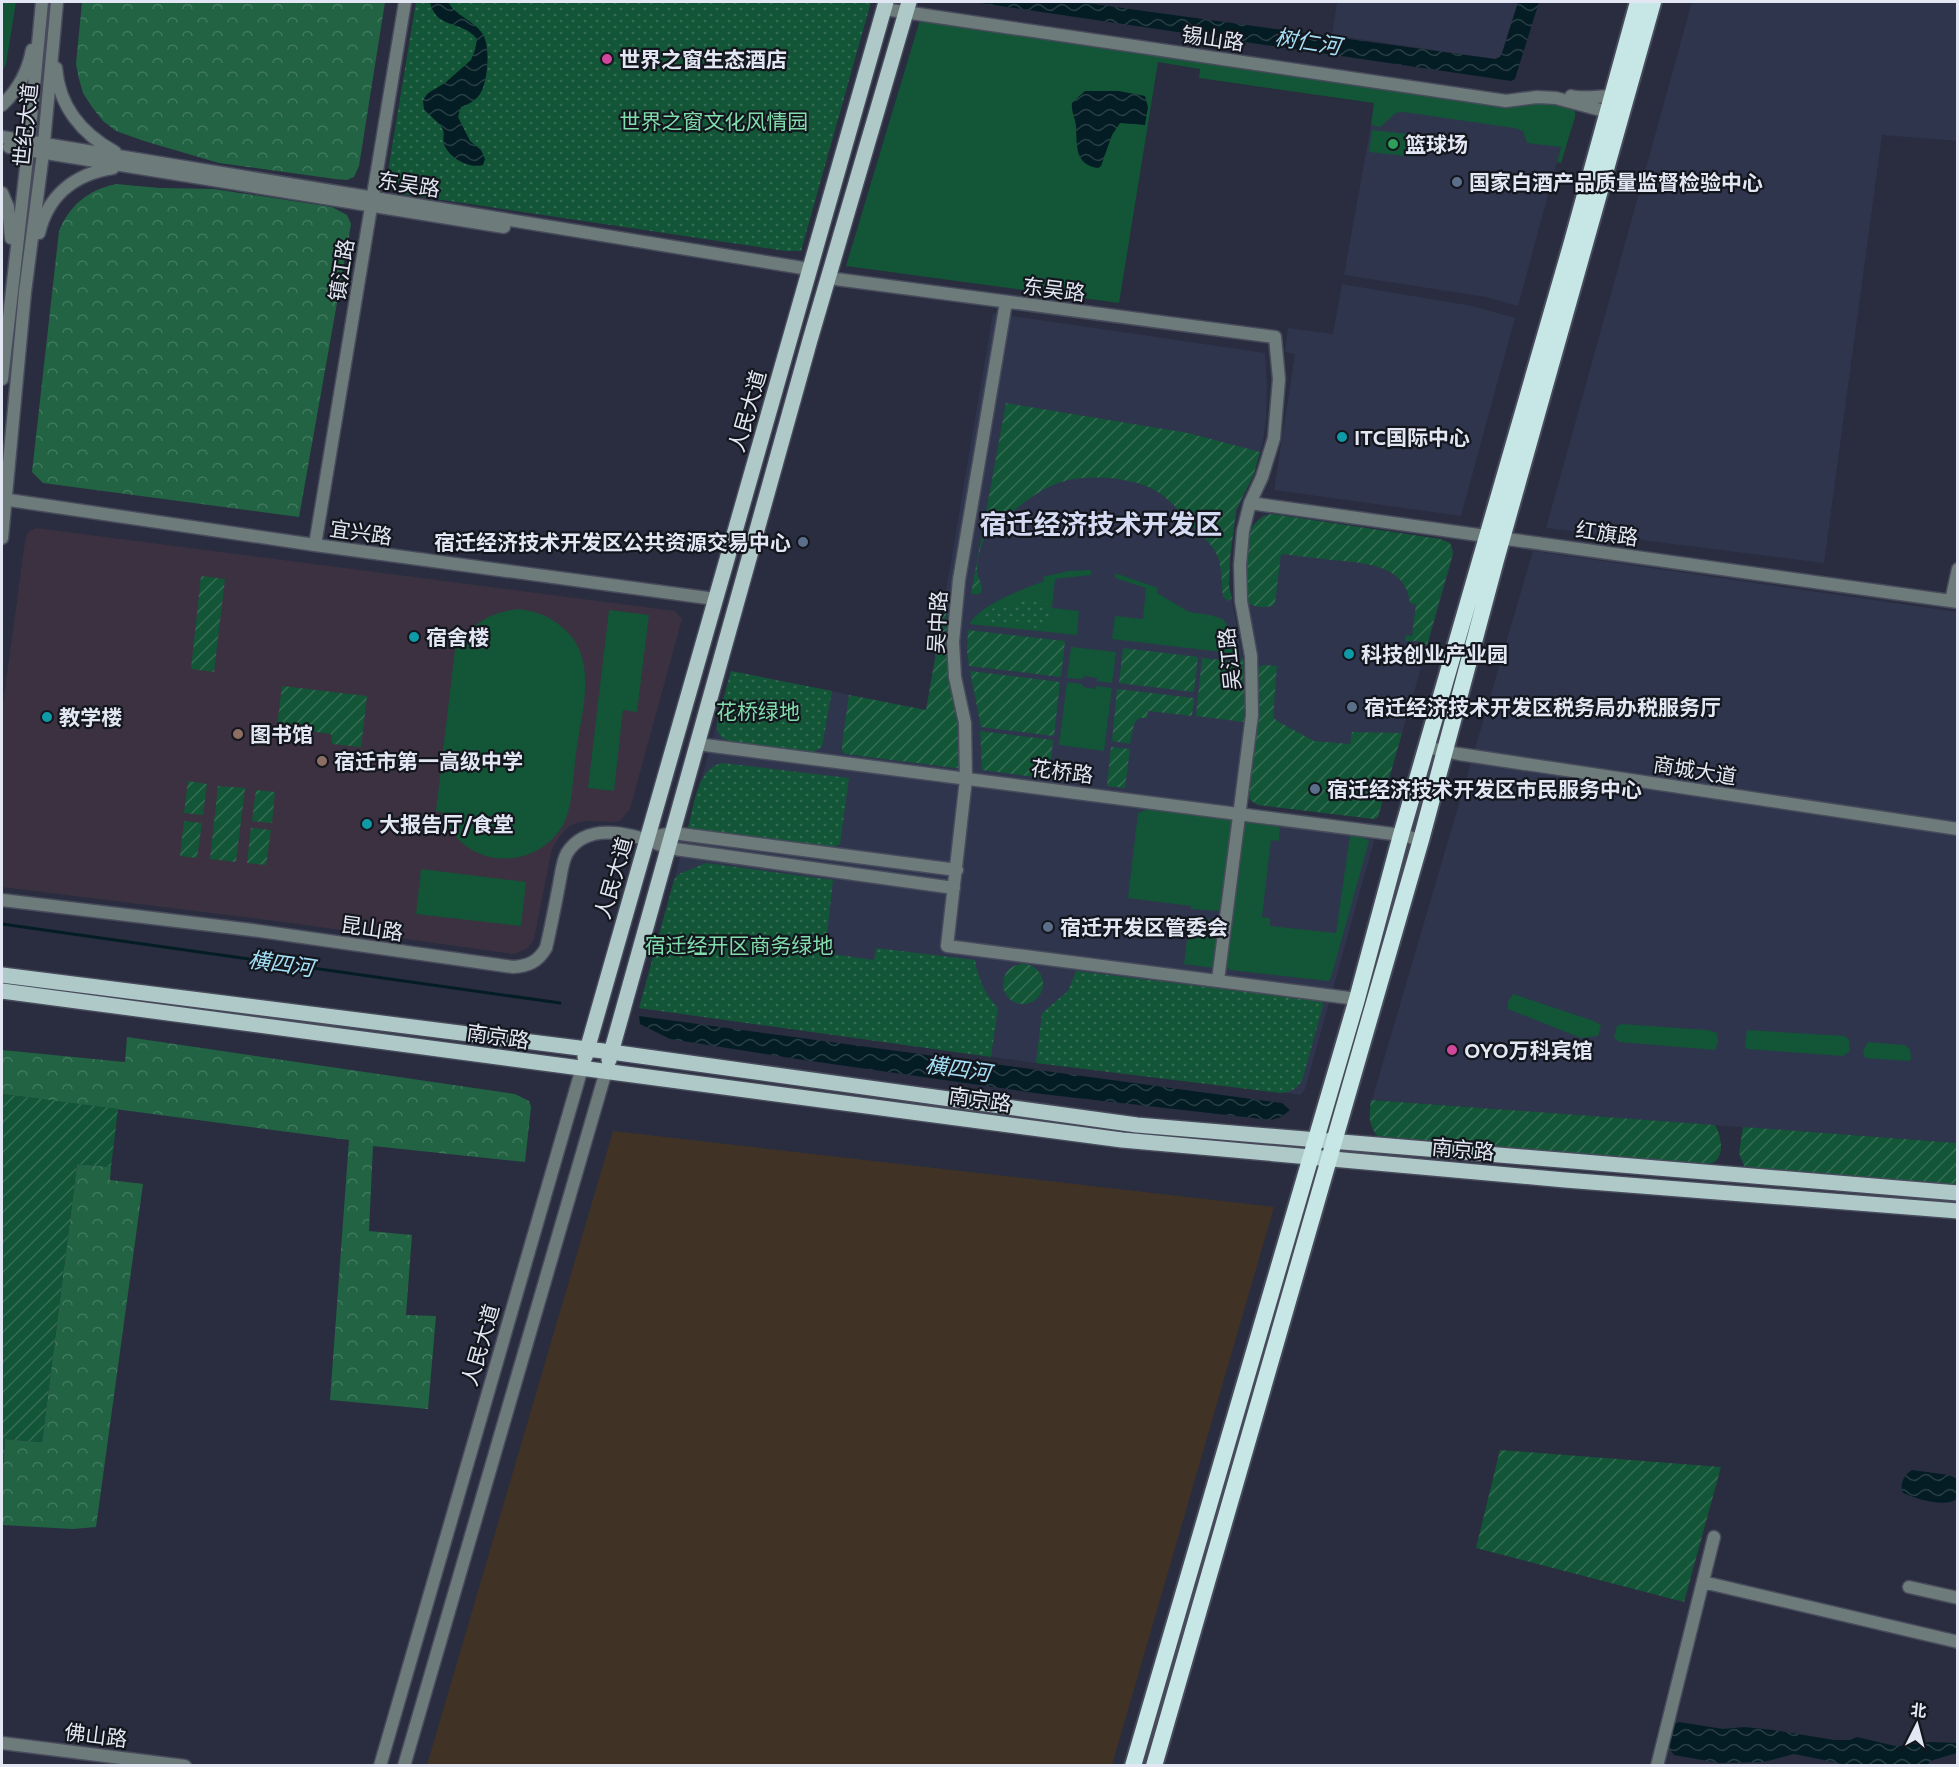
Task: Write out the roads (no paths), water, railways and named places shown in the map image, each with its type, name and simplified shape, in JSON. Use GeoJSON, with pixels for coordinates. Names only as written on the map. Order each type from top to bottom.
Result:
{"type":"FeatureCollection","features":[{"type":"Feature","properties":{"kind":"highway"},"geometry":{"type":"LineString","coordinates":[[1154,1766],[1421,840],[1495,536],[1638,2]]}},
{"type":"Feature","properties":{"kind":"highway"},"geometry":{"type":"LineString","coordinates":[[1133,1766],[1357,999],[1426,747],[1495,536],[1653,2]]}},
{"type":"Feature","properties":{"kind":"main road","name":"人民大道"},"geometry":{"type":"LineString","coordinates":[[582,1068],[885,5]]}},
{"type":"Feature","properties":{"kind":"main road","name":"人民大道"},"geometry":{"type":"LineString","coordinates":[[606,1071],[828,278],[907,7]]}},
{"type":"Feature","properties":{"kind":"main road","name":"南京路"},"geometry":{"type":"LineString","coordinates":[[2,975],[611,1052],[1137,1125],[1315,1141],[1331,1150],[1958,1211]]}},
{"type":"Feature","properties":{"kind":"main road","name":"南京路"},"geometry":{"type":"LineString","coordinates":[[2,991],[1122,1140],[1310,1157],[1331,1150],[1958,1193]]}},
{"type":"Feature","properties":{"kind":"street"},"geometry":{"type":"LineString","coordinates":[[2,105],[24,76],[31,55],[40,2]]}},
{"type":"Feature","properties":{"kind":"street","name":"世纪大道"},"geometry":{"type":"LineString","coordinates":[[2,380],[29,146],[40,2]]}},
{"type":"Feature","properties":{"kind":"street","name":"世纪大道"},"geometry":{"type":"LineString","coordinates":[[2,538],[26,292],[44,148],[57,2]]}},
{"type":"Feature","properties":{"kind":"street","name":"镇江路"},"geometry":{"type":"LineString","coordinates":[[315,545],[405,2]]}},
{"type":"Feature","properties":{"kind":"street","name":"锡山路"},"geometry":{"type":"LineString","coordinates":[[885,5],[1507,96],[1540,92],[1581,98],[1594,95],[1610,104]]}},
{"type":"Feature","properties":{"kind":"street"},"geometry":{"type":"LineString","coordinates":[[53,40],[60,92],[67,108],[99,143],[124,161]]}},
{"type":"Feature","properties":{"kind":"street","name":"东吴路"},"geometry":{"type":"LineString","coordinates":[[2,137],[29,146]]}},
{"type":"Feature","properties":{"kind":"street","name":"东吴路"},"geometry":{"type":"LineString","coordinates":[[2,146],[44,148],[808,272]]}},
{"type":"Feature","properties":{"kind":"street"},"geometry":{"type":"LineString","coordinates":[[26,292],[42,221],[55,197],[62,189],[88,174],[124,161]]}},
{"type":"Feature","properties":{"kind":"street"},"geometry":{"type":"LineString","coordinates":[[2,193],[11,221],[11,288]]}},
{"type":"Feature","properties":{"kind":"street","name":"东吴路"},"geometry":{"type":"LineString","coordinates":[[828,278],[1275,337]]}},
{"type":"Feature","properties":{"kind":"street","name":"吴中路"},"geometry":{"type":"LineString","coordinates":[[1006,302],[958,580],[952,642],[955,677],[965,723],[966,779],[948,946],[1218,980]]}},
{"type":"Feature","properties":{"kind":"street","name":"吴江路"},"geometry":{"type":"LineString","coordinates":[[1218,980],[1252,715],[1251,656],[1241,601],[1243,531],[1250,503],[1262,477],[1274,438],[1279,379],[1275,337]]}},
{"type":"Feature","properties":{"kind":"street","name":"宜兴路"},"geometry":{"type":"LineString","coordinates":[[4,500],[715,599]]}},
{"type":"Feature","properties":{"kind":"street","name":"红旗路"},"geometry":{"type":"LineString","coordinates":[[1250,503],[1954,602]]}},
{"type":"Feature","properties":{"kind":"street"},"geometry":{"type":"LineString","coordinates":[[1954,602],[1958,569]]}},
{"type":"Feature","properties":{"kind":"street","name":"花桥路"},"geometry":{"type":"LineString","coordinates":[[697,744],[1401,835],[1421,840]]}},
{"type":"Feature","properties":{"kind":"street","name":"商城大道"},"geometry":{"type":"LineString","coordinates":[[1426,747],[1443,752],[1958,829]]}},
{"type":"Feature","properties":{"kind":"street","name":"昆山路"},"geometry":{"type":"LineString","coordinates":[[2,900],[243,929],[513,967],[533,963],[542,956],[546,948],[566,855],[579,839],[592,833],[606,832],[646,838]]}},
{"type":"Feature","properties":{"kind":"street"},"geometry":{"type":"LineString","coordinates":[[646,838],[673,833],[957,870]]}},
{"type":"Feature","properties":{"kind":"street"},"geometry":{"type":"LineString","coordinates":[[646,838],[668,848],[954,888]]}},
{"type":"Feature","properties":{"kind":"street"},"geometry":{"type":"LineString","coordinates":[[1218,980],[1357,999]]}},
{"type":"Feature","properties":{"kind":"street","name":"人民大道"},"geometry":{"type":"LineString","coordinates":[[380,1766],[582,1068]]}},
{"type":"Feature","properties":{"kind":"street","name":"人民大道"},"geometry":{"type":"LineString","coordinates":[[404,1766],[606,1071]]}},
{"type":"Feature","properties":{"kind":"street"},"geometry":{"type":"LineString","coordinates":[[1657,1766],[1714,1537]]}},
{"type":"Feature","properties":{"kind":"street"},"geometry":{"type":"LineString","coordinates":[[1703,1582],[1958,1642]]}},
{"type":"Feature","properties":{"kind":"street"},"geometry":{"type":"LineString","coordinates":[[1909,1587],[1958,1598]]}},
{"type":"Feature","properties":{"kind":"street","name":"佛山路"},"geometry":{"type":"LineString","coordinates":[[2,1743],[185,1766]]}},
{"type":"Feature","properties":{"kind":"water"},"geometry":{"type":"Polygon","coordinates":[[[430,2],[448,2],[455,11],[482,33],[485,39],[487,64],[483,88],[474,100],[461,107],[458,117],[470,141],[481,150],[485,159],[483,165],[466,164],[450,154],[443,142],[442,127],[424,109],[423,100],[428,93],[445,83],[471,60],[477,39],[464,29],[443,21],[433,11],[430,2]]]}},
{"type":"Feature","properties":{"kind":"water","name":"树仁河"},"geometry":{"type":"Polygon","coordinates":[[[973,2],[1079,2],[1495,59],[1500,57],[1503,50],[1518,2],[1539,2],[1515,79],[1511,81],[973,2]]]}},
{"type":"Feature","properties":{"kind":"water"},"geometry":{"type":"Polygon","coordinates":[[[1085,91],[1119,91],[1145,96],[1148,107],[1145,125],[1120,123],[1112,135],[1101,166],[1098,168],[1085,163],[1078,153],[1072,103],[1085,91]]]}},
{"type":"Feature","properties":{"kind":"water"},"geometry":{"type":"Polygon","coordinates":[[[639,1016],[1282,1103],[1290,1110],[1281,1117],[1271,1120],[1042,1094],[797,1059],[670,1039],[640,1024],[639,1016]]]}},
{"type":"Feature","properties":{"kind":"water"},"geometry":{"type":"Polygon","coordinates":[[[1912,1470],[1949,1475],[1957,1479],[1957,1499],[1952,1502],[1938,1503],[1903,1493],[1903,1480],[1912,1470]]]}},
{"type":"Feature","properties":{"kind":"water"},"geometry":{"type":"Polygon","coordinates":[[[1679,1722],[1723,1729],[1745,1727],[1773,1730],[1834,1740],[1850,1740],[1857,1737],[1895,1746],[1931,1742],[1958,1743],[1957,1753],[1930,1761],[1927,1766],[1848,1765],[1794,1754],[1764,1762],[1719,1763],[1674,1755],[1669,1748],[1672,1725],[1679,1722]]]}},
{"type":"Feature","properties":{"kind":"waterway","name":"横四河"},"geometry":{"type":"LineString","coordinates":[[2,924],[560,1003]]}},
{"type":"Feature","properties":{"kind":"place","name":"世界之窗生态酒店"},"geometry":{"type":"Point","coordinates":[607,59]}},
{"type":"Feature","properties":{"kind":"place","name":"篮球场"},"geometry":{"type":"Point","coordinates":[1393,144]}},
{"type":"Feature","properties":{"kind":"place","name":"国家白酒产品质量监督检验中心"},"geometry":{"type":"Point","coordinates":[1457,182]}},
{"type":"Feature","properties":{"kind":"place","name":"ITC国际中心"},"geometry":{"type":"Point","coordinates":[1342,437]}},
{"type":"Feature","properties":{"kind":"place","name":"宿迁经济技术开发区公共资源交易中心"},"geometry":{"type":"Point","coordinates":[803,542]}},
{"type":"Feature","properties":{"kind":"place","name":"宿舍楼"},"geometry":{"type":"Point","coordinates":[414,637]}},
{"type":"Feature","properties":{"kind":"place","name":"科技创业产业园"},"geometry":{"type":"Point","coordinates":[1349,654]}},
{"type":"Feature","properties":{"kind":"place","name":"宿迁经济技术开发区税务局办税服务厅"},"geometry":{"type":"Point","coordinates":[1352,707]}},
{"type":"Feature","properties":{"kind":"place","name":"教学楼"},"geometry":{"type":"Point","coordinates":[47,717]}},
{"type":"Feature","properties":{"kind":"place","name":"图书馆"},"geometry":{"type":"Point","coordinates":[238,734]}},
{"type":"Feature","properties":{"kind":"place","name":"宿迁市第一高级中学"},"geometry":{"type":"Point","coordinates":[322,761]}},
{"type":"Feature","properties":{"kind":"place","name":"宿迁经济技术开发区市民服务中心"},"geometry":{"type":"Point","coordinates":[1315,789]}},
{"type":"Feature","properties":{"kind":"place","name":"大报告厅/食堂"},"geometry":{"type":"Point","coordinates":[367,824]}},
{"type":"Feature","properties":{"kind":"place","name":"宿迁开发区管委会"},"geometry":{"type":"Point","coordinates":[1048,927]}},
{"type":"Feature","properties":{"kind":"place","name":"OYO万科宾馆"},"geometry":{"type":"Point","coordinates":[1452,1050]}},
{"type":"Feature","properties":{"kind":"district","name":"宿迁经济技术开发区"},"geometry":{"type":"Point","coordinates":[1101,524]}},
{"type":"Feature","properties":{"kind":"park label","name":"世界之窗文化风情园"},"geometry":{"type":"Point","coordinates":[714,121]}},
{"type":"Feature","properties":{"kind":"park label","name":"花桥绿地"},"geometry":{"type":"Point","coordinates":[758,711]}},
{"type":"Feature","properties":{"kind":"park label","name":"宿迁经开区商务绿地"},"geometry":{"type":"Point","coordinates":[739,945]}}]}
